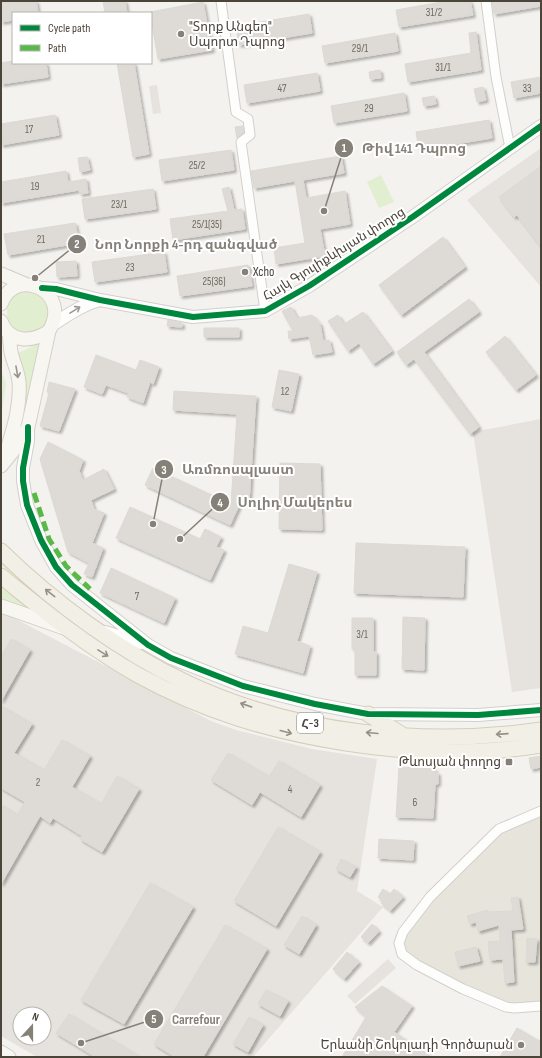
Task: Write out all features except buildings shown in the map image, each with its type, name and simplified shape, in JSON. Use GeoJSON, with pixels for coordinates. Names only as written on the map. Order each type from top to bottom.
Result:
{"type":"FeatureCollection","features":[{"type":"Feature","properties":{"kind":"main road"},"geometry":{"type":"LineString","coordinates":[[1,274],[25,284],[42,288],[50,294],[55,312],[28,427],[18,445],[2,463]]}},
{"type":"Feature","properties":{"kind":"main road"},"geometry":{"type":"LineString","coordinates":[[1,304],[7,293],[12,289],[25,284]]}},
{"type":"Feature","properties":{"kind":"main road"},"geometry":{"type":"LineString","coordinates":[[1,321],[9,334],[11,353],[16,366],[19,382],[15,421],[2,463]]}},
{"type":"Feature","properties":{"kind":"main road"},"geometry":{"type":"LineString","coordinates":[[9,334],[16,338],[28,340],[41,336],[51,328]]}},
{"type":"Feature","properties":{"kind":"main road","name":"Հ-3"},"geometry":{"type":"LineString","coordinates":[[1,551],[38,584],[99,630],[146,662],[188,684],[242,704],[282,717],[321,726],[364,732],[458,737],[535,738]]}},
{"type":"Feature","properties":{"kind":"main road","name":"Հ-3"},"geometry":{"type":"LineString","coordinates":[[1,576],[67,629],[138,675],[193,703],[248,723],[296,735],[420,752],[469,753],[506,751],[535,738]]}},
{"type":"Feature","properties":{"kind":"main road"},"geometry":{"type":"LineString","coordinates":[[1,606],[67,629]]}},
{"type":"Feature","properties":{"kind":"main road"},"geometry":{"type":"LineString","coordinates":[[368,714],[403,735]]}},
{"type":"Feature","properties":{"kind":"main road"},"geometry":{"type":"LineString","coordinates":[[1,1052],[9,1057]]}},
{"type":"Feature","properties":{"kind":"street"},"geometry":{"type":"LineString","coordinates":[[221,1],[236,112],[248,119],[250,135],[241,142],[241,145],[265,310]]}},
{"type":"Feature","properties":{"kind":"street"},"geometry":{"type":"LineString","coordinates":[[486,1],[496,77],[510,148]]}},
{"type":"Feature","properties":{"kind":"street","name":"Հայկ Գյուլիքևխյան փողոց"},"geometry":{"type":"LineString","coordinates":[[42,288],[76,293],[100,300],[193,317],[265,310],[309,286],[414,216],[541,126]]}},
{"type":"Feature","properties":{"kind":"street","name":"Հայկ Գյուլիքևխյան փողոց"},"geometry":{"type":"LineString","coordinates":[[51,328],[77,308],[100,300]]}},
{"type":"Feature","properties":{"kind":"street"},"geometry":{"type":"LineString","coordinates":[[28,427],[28,441],[23,468],[27,505],[41,540],[56,567],[72,585],[148,645],[171,658],[243,686],[315,704],[368,714],[478,715],[541,710]]}},
{"type":"Feature","properties":{"kind":"street"},"geometry":{"type":"LineString","coordinates":[[99,630],[148,645]]}},
{"type":"Feature","properties":{"kind":"street"},"geometry":{"type":"LineString","coordinates":[[541,811],[498,829],[430,897],[403,932],[399,943],[402,954],[417,965],[462,989],[506,1007],[514,1008],[541,1006]]}},
{"type":"Feature","properties":{"kind":"shaded area"},"geometry":{"type":"Polygon","coordinates":[[[157,85],[161,113],[153,114],[149,86],[157,85]]]}},
{"type":"Feature","properties":{"kind":"shaded area"},"geometry":{"type":"Polygon","coordinates":[[[541,148],[541,287],[467,200],[541,148]]]}},
{"type":"Feature","properties":{"kind":"shaded area"},"geometry":{"type":"Polygon","coordinates":[[[541,419],[541,688],[512,692],[473,432],[541,419]]]}},
{"type":"Feature","properties":{"kind":"shaded area"},"geometry":{"type":"Polygon","coordinates":[[[1,614],[10,616],[211,721],[236,730],[312,749],[377,759],[357,891],[383,907],[253,1057],[37,1057],[18,1046],[52,1046],[52,1006],[12,1006],[12,1042],[1,1036],[1,614]]]}},
{"type":"Feature","properties":{"kind":"shaded area"},"geometry":{"type":"Polygon","coordinates":[[[541,815],[541,1002],[522,1005],[500,1003],[418,964],[402,951],[405,933],[432,898],[500,832],[541,815]]]}},
{"type":"Feature","properties":{"kind":"shaded area"},"geometry":{"type":"Polygon","coordinates":[[[388,959],[396,968],[355,1004],[347,996],[388,959]]]}},
{"type":"Feature","properties":{"kind":"shaded area"},"geometry":{"type":"Polygon","coordinates":[[[55,1039],[84,1057],[48,1057],[45,1055],[55,1039]]]}},
{"type":"Feature","properties":{"kind":"green space"},"geometry":{"type":"Polygon","coordinates":[[[381,175],[394,202],[379,208],[367,182],[381,175]]]}},
{"type":"Feature","properties":{"kind":"green space"},"geometry":{"type":"Polygon","coordinates":[[[28,291],[43,297],[49,312],[43,327],[28,333],[13,327],[7,312],[13,297],[28,291]]]}},
{"type":"Feature","properties":{"kind":"green space"},"geometry":{"type":"Polygon","coordinates":[[[42,342],[29,403],[24,406],[23,371],[18,353],[42,342]]]}},
{"type":"Feature","properties":{"kind":"green space"},"geometry":{"type":"Polygon","coordinates":[[[1,370],[6,384],[1,418],[1,370]]]}},
{"type":"Feature","properties":{"kind":"green space"},"geometry":{"type":"Polygon","coordinates":[[[1,559],[71,618],[70,620],[68,620],[1,565],[1,559]]]}},
{"type":"Feature","properties":{"kind":"green space"},"geometry":{"type":"Polygon","coordinates":[[[1,588],[33,610],[1,600],[1,588]]]}},
{"type":"Feature","properties":{"kind":"marked path"},"geometry":{"type":"LineString","coordinates":[[34,493],[49,539],[66,566],[90,589]]}},
{"type":"Feature","properties":{"kind":"cycle path"},"geometry":{"type":"LineString","coordinates":[[42,288],[56,289],[100,300],[193,317],[265,311],[309,286],[414,216],[541,126]]}},
{"type":"Feature","properties":{"kind":"cycle path"},"geometry":{"type":"LineString","coordinates":[[28,427],[28,441],[23,468],[23,481],[27,505],[41,540],[56,567],[72,585],[148,645],[171,658],[243,686],[315,704],[368,714],[478,715],[541,710]]}},
{"type":"Feature","properties":{"kind":"place","name":"\"Տորք Անգեղ\" Սպորտ Դպրոց"},"geometry":{"type":"Point","coordinates":[181,34]}},
{"type":"Feature","properties":{"kind":"place","name":"Թիվ 141 Դպրոց"},"geometry":{"type":"Point","coordinates":[324,211]}},
{"type":"Feature","properties":{"kind":"place","name":"Xcho"},"geometry":{"type":"Point","coordinates":[245,272]}},
{"type":"Feature","properties":{"kind":"place","name":"Նոր Նորքի 4-րդ զանգված"},"geometry":{"type":"Point","coordinates":[35,278]}},
{"type":"Feature","properties":{"kind":"place","name":"Առմռոսպլաստ"},"geometry":{"type":"Point","coordinates":[153,524]}},
{"type":"Feature","properties":{"kind":"place","name":"Սոլիդ Մակերես"},"geometry":{"type":"Point","coordinates":[180,539]}},
{"type":"Feature","properties":{"kind":"place","name":"Թևոսյան փողոց"},"geometry":{"type":"Point","coordinates":[509,762]}},
{"type":"Feature","properties":{"kind":"place","name":"Carrefour"},"geometry":{"type":"Point","coordinates":[81,1043]}},
{"type":"Feature","properties":{"kind":"place","name":"Երևանի Շոկոլադի Գործարան"},"geometry":{"type":"Point","coordinates":[521,1045]}}]}
